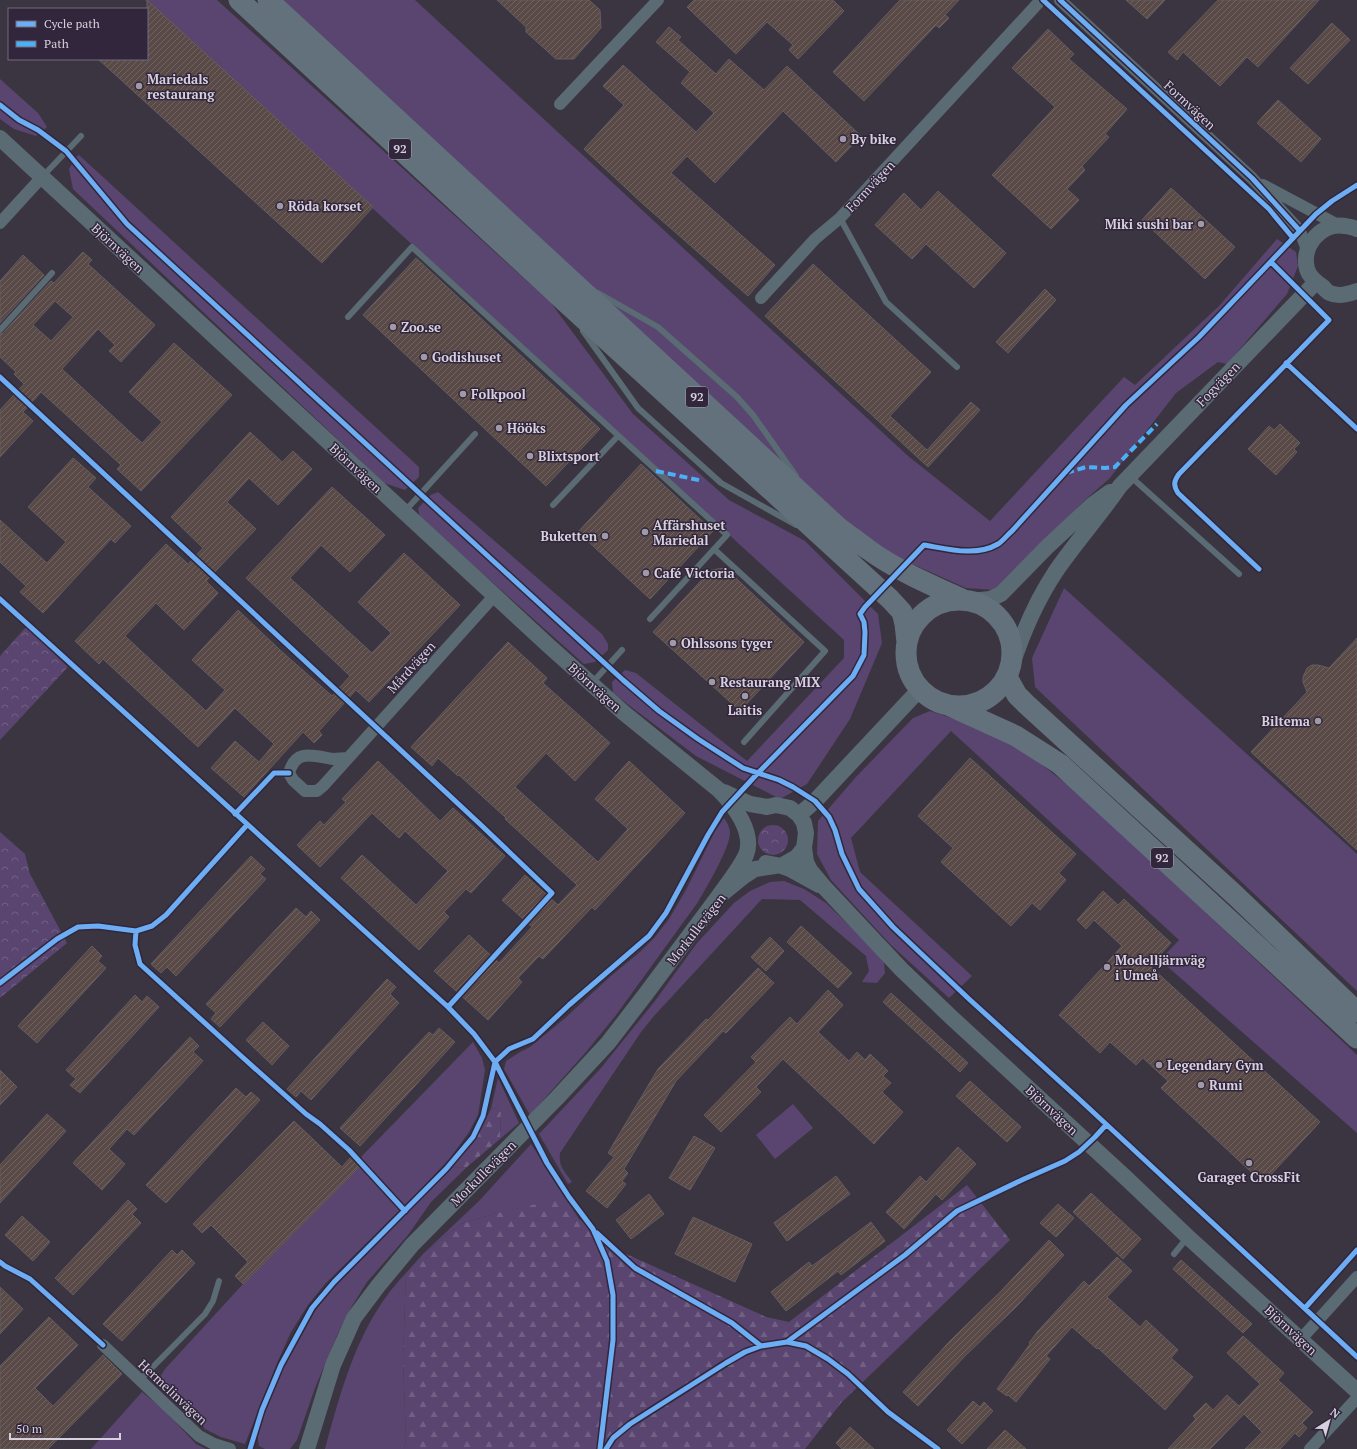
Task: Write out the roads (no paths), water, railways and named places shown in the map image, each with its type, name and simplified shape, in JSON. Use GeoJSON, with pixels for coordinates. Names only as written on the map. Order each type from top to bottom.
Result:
{"type":"FeatureCollection","features":[{"type":"Feature","properties":{"kind":"highway","name":"92"},"geometry":{"type":"LineString","coordinates":[[239,0],[561,298],[833,535],[869,551],[937,588],[968,601]]}},
{"type":"Feature","properties":{"kind":"highway","name":"92"},"geometry":{"type":"LineString","coordinates":[[268,0],[555,266],[833,535],[902,612],[907,642]]}},
{"type":"Feature","properties":{"kind":"highway"},"geometry":{"type":"LineString","coordinates":[[948,601],[968,601],[990,610],[998,616],[1006,628],[1012,647],[1009,672],[995,693],[982,701],[968,706],[948,705],[933,700],[920,689],[912,677],[907,662],[907,642],[916,622],[927,610],[948,601]]}},
{"type":"Feature","properties":{"kind":"highway","name":"92"},"geometry":{"type":"LineString","coordinates":[[1009,672],[1017,695],[1026,704],[1235,895],[1357,1012]]}},
{"type":"Feature","properties":{"kind":"highway","name":"92"},"geometry":{"type":"LineString","coordinates":[[948,705],[1016,736],[1060,764],[1357,1038]]}},
{"type":"Feature","properties":{"kind":"street"},"geometry":{"type":"LineString","coordinates":[[560,104],[658,0]]}},
{"type":"Feature","properties":{"kind":"street","name":"Formvägen"},"geometry":{"type":"LineString","coordinates":[[761,298],[815,239],[840,218],[1041,0]]}},
{"type":"Feature","properties":{"kind":"street","name":"Formvägen"},"geometry":{"type":"LineString","coordinates":[[1060,0],[1252,178],[1300,231],[1307,250],[1307,270],[1316,282],[1330,294],[1347,295],[1357,291]]}},
{"type":"Feature","properties":{"kind":"street","name":"Björnvägen"},"geometry":{"type":"LineString","coordinates":[[0,138],[591,684],[624,713],[719,790],[740,816],[747,840],[754,856],[764,863],[790,869],[825,888]]}},
{"type":"Feature","properties":{"kind":"street"},"geometry":{"type":"LineString","coordinates":[[0,223],[42,177]]}},
{"type":"Feature","properties":{"kind":"street","name":"Formvägen"},"geometry":{"type":"LineString","coordinates":[[1252,178],[1286,198],[1338,225],[1354,227],[1357,229]]}},
{"type":"Feature","properties":{"kind":"street"},"geometry":{"type":"LineString","coordinates":[[1307,250],[1314,237],[1329,227],[1338,225]]}},
{"type":"Feature","properties":{"kind":"street","name":"Fogvägen"},"geometry":{"type":"LineString","coordinates":[[1009,672],[1020,641],[1055,572],[1124,481],[1316,282]]}},
{"type":"Feature","properties":{"kind":"street","name":"Fogvägen"},"geometry":{"type":"LineString","coordinates":[[968,601],[990,599],[1001,594],[1046,547],[1092,505],[1124,481]]}},
{"type":"Feature","properties":{"kind":"street","name":"Mårdvägen"},"geometry":{"type":"LineString","coordinates":[[348,758],[334,759],[308,755],[297,758],[291,765],[289,773],[293,780],[305,791],[317,791],[323,786],[494,596]]}},
{"type":"Feature","properties":{"kind":"street"},"geometry":{"type":"LineString","coordinates":[[799,816],[815,802],[920,689]]}},
{"type":"Feature","properties":{"kind":"street","name":"Björnvägen"},"geometry":{"type":"LineString","coordinates":[[719,790],[750,804],[767,807],[776,805],[790,808],[799,816],[804,823],[806,833],[804,848],[806,862],[810,870],[901,969],[951,1017],[1126,1177],[1188,1237],[1357,1390]]}},
{"type":"Feature","properties":{"kind":"street"},"geometry":{"type":"LineString","coordinates":[[718,897],[746,855],[749,823],[755,814],[767,807]]}},
{"type":"Feature","properties":{"kind":"street"},"geometry":{"type":"LineString","coordinates":[[778,866],[797,857],[804,848]]}},
{"type":"Feature","properties":{"kind":"street","name":"Morkullevägen"},"geometry":{"type":"LineString","coordinates":[[306,1449],[333,1365],[354,1318],[378,1286],[412,1245],[552,1103],[608,1043],[718,897],[755,869],[778,866]]}},
{"type":"Feature","properties":{"kind":"street"},"geometry":{"type":"LineString","coordinates":[[1301,1339],[1357,1277]]}},
{"type":"Feature","properties":{"kind":"street","name":"Hermelinvägen"},"geometry":{"type":"LineString","coordinates":[[103,1345],[199,1436],[214,1444],[230,1449]]}},
{"type":"Feature","properties":{"kind":"street"},"geometry":{"type":"LineString","coordinates":[[1310,1449],[1357,1398]]}},
{"type":"Feature","properties":{"kind":"lane"},"geometry":{"type":"LineString","coordinates":[[42,177],[81,136]]}},
{"type":"Feature","properties":{"kind":"lane"},"geometry":{"type":"LineString","coordinates":[[840,218],[886,302],[957,367]]}},
{"type":"Feature","properties":{"kind":"lane"},"geometry":{"type":"LineString","coordinates":[[348,317],[412,247],[727,535],[650,619]]}},
{"type":"Feature","properties":{"kind":"lane"},"geometry":{"type":"LineString","coordinates":[[555,266],[588,287]]}},
{"type":"Feature","properties":{"kind":"lane"},"geometry":{"type":"LineString","coordinates":[[0,330],[52,273]]}},
{"type":"Feature","properties":{"kind":"lane"},"geometry":{"type":"LineString","coordinates":[[594,291],[658,327],[737,397],[753,415],[800,482],[833,535]]}},
{"type":"Feature","properties":{"kind":"lane"},"geometry":{"type":"LineString","coordinates":[[561,298],[638,408],[720,483],[833,535]]}},
{"type":"Feature","properties":{"kind":"lane"},"geometry":{"type":"LineString","coordinates":[[404,512],[475,434]]}},
{"type":"Feature","properties":{"kind":"lane"},"geometry":{"type":"LineString","coordinates":[[553,505],[618,436]]}},
{"type":"Feature","properties":{"kind":"lane"},"geometry":{"type":"LineString","coordinates":[[1124,481],[1239,574]]}},
{"type":"Feature","properties":{"kind":"lane"},"geometry":{"type":"LineString","coordinates":[[714,549],[825,651],[744,742]]}},
{"type":"Feature","properties":{"kind":"lane"},"geometry":{"type":"LineString","coordinates":[[591,684],[622,650]]}},
{"type":"Feature","properties":{"kind":"lane"},"geometry":{"type":"LineString","coordinates":[[1174,1254],[1188,1237]]}},
{"type":"Feature","properties":{"kind":"lane"},"geometry":{"type":"LineString","coordinates":[[140,1380],[205,1314],[213,1301],[219,1281]]}},
{"type":"Feature","properties":{"kind":"place","name":"Mariedals restaurang"},"geometry":{"type":"Point","coordinates":[139,86]}},
{"type":"Feature","properties":{"kind":"place","name":"By bike"},"geometry":{"type":"Point","coordinates":[843,139]}},
{"type":"Feature","properties":{"kind":"place","name":"Röda korset"},"geometry":{"type":"Point","coordinates":[280,206]}},
{"type":"Feature","properties":{"kind":"place","name":"Miki sushi bar"},"geometry":{"type":"Point","coordinates":[1201,224]}},
{"type":"Feature","properties":{"kind":"place","name":"Zoo.se"},"geometry":{"type":"Point","coordinates":[393,327]}},
{"type":"Feature","properties":{"kind":"place","name":"Godishuset"},"geometry":{"type":"Point","coordinates":[424,357]}},
{"type":"Feature","properties":{"kind":"place","name":"Folkpool"},"geometry":{"type":"Point","coordinates":[463,394]}},
{"type":"Feature","properties":{"kind":"place","name":"Hööks"},"geometry":{"type":"Point","coordinates":[499,428]}},
{"type":"Feature","properties":{"kind":"place","name":"Blixtsport"},"geometry":{"type":"Point","coordinates":[530,456]}},
{"type":"Feature","properties":{"kind":"place","name":"Affärshuset Mariedal"},"geometry":{"type":"Point","coordinates":[645,532]}},
{"type":"Feature","properties":{"kind":"place","name":"Buketten"},"geometry":{"type":"Point","coordinates":[605,536]}},
{"type":"Feature","properties":{"kind":"place","name":"Café Victoria"},"geometry":{"type":"Point","coordinates":[646,573]}},
{"type":"Feature","properties":{"kind":"place","name":"Ohlssons tyger"},"geometry":{"type":"Point","coordinates":[673,643]}},
{"type":"Feature","properties":{"kind":"place","name":"Restaurang MIX"},"geometry":{"type":"Point","coordinates":[712,682]}},
{"type":"Feature","properties":{"kind":"place","name":"Laitis"},"geometry":{"type":"Point","coordinates":[745,696]}},
{"type":"Feature","properties":{"kind":"place","name":"Biltema"},"geometry":{"type":"Point","coordinates":[1318,721]}},
{"type":"Feature","properties":{"kind":"place","name":"Modelljärnväg i Umeå"},"geometry":{"type":"Point","coordinates":[1107,967]}},
{"type":"Feature","properties":{"kind":"place","name":"Legendary Gym"},"geometry":{"type":"Point","coordinates":[1159,1065]}},
{"type":"Feature","properties":{"kind":"place","name":"Rumi"},"geometry":{"type":"Point","coordinates":[1201,1085]}},
{"type":"Feature","properties":{"kind":"place","name":"Garaget CrossFit"},"geometry":{"type":"Point","coordinates":[1249,1163]}}]}
